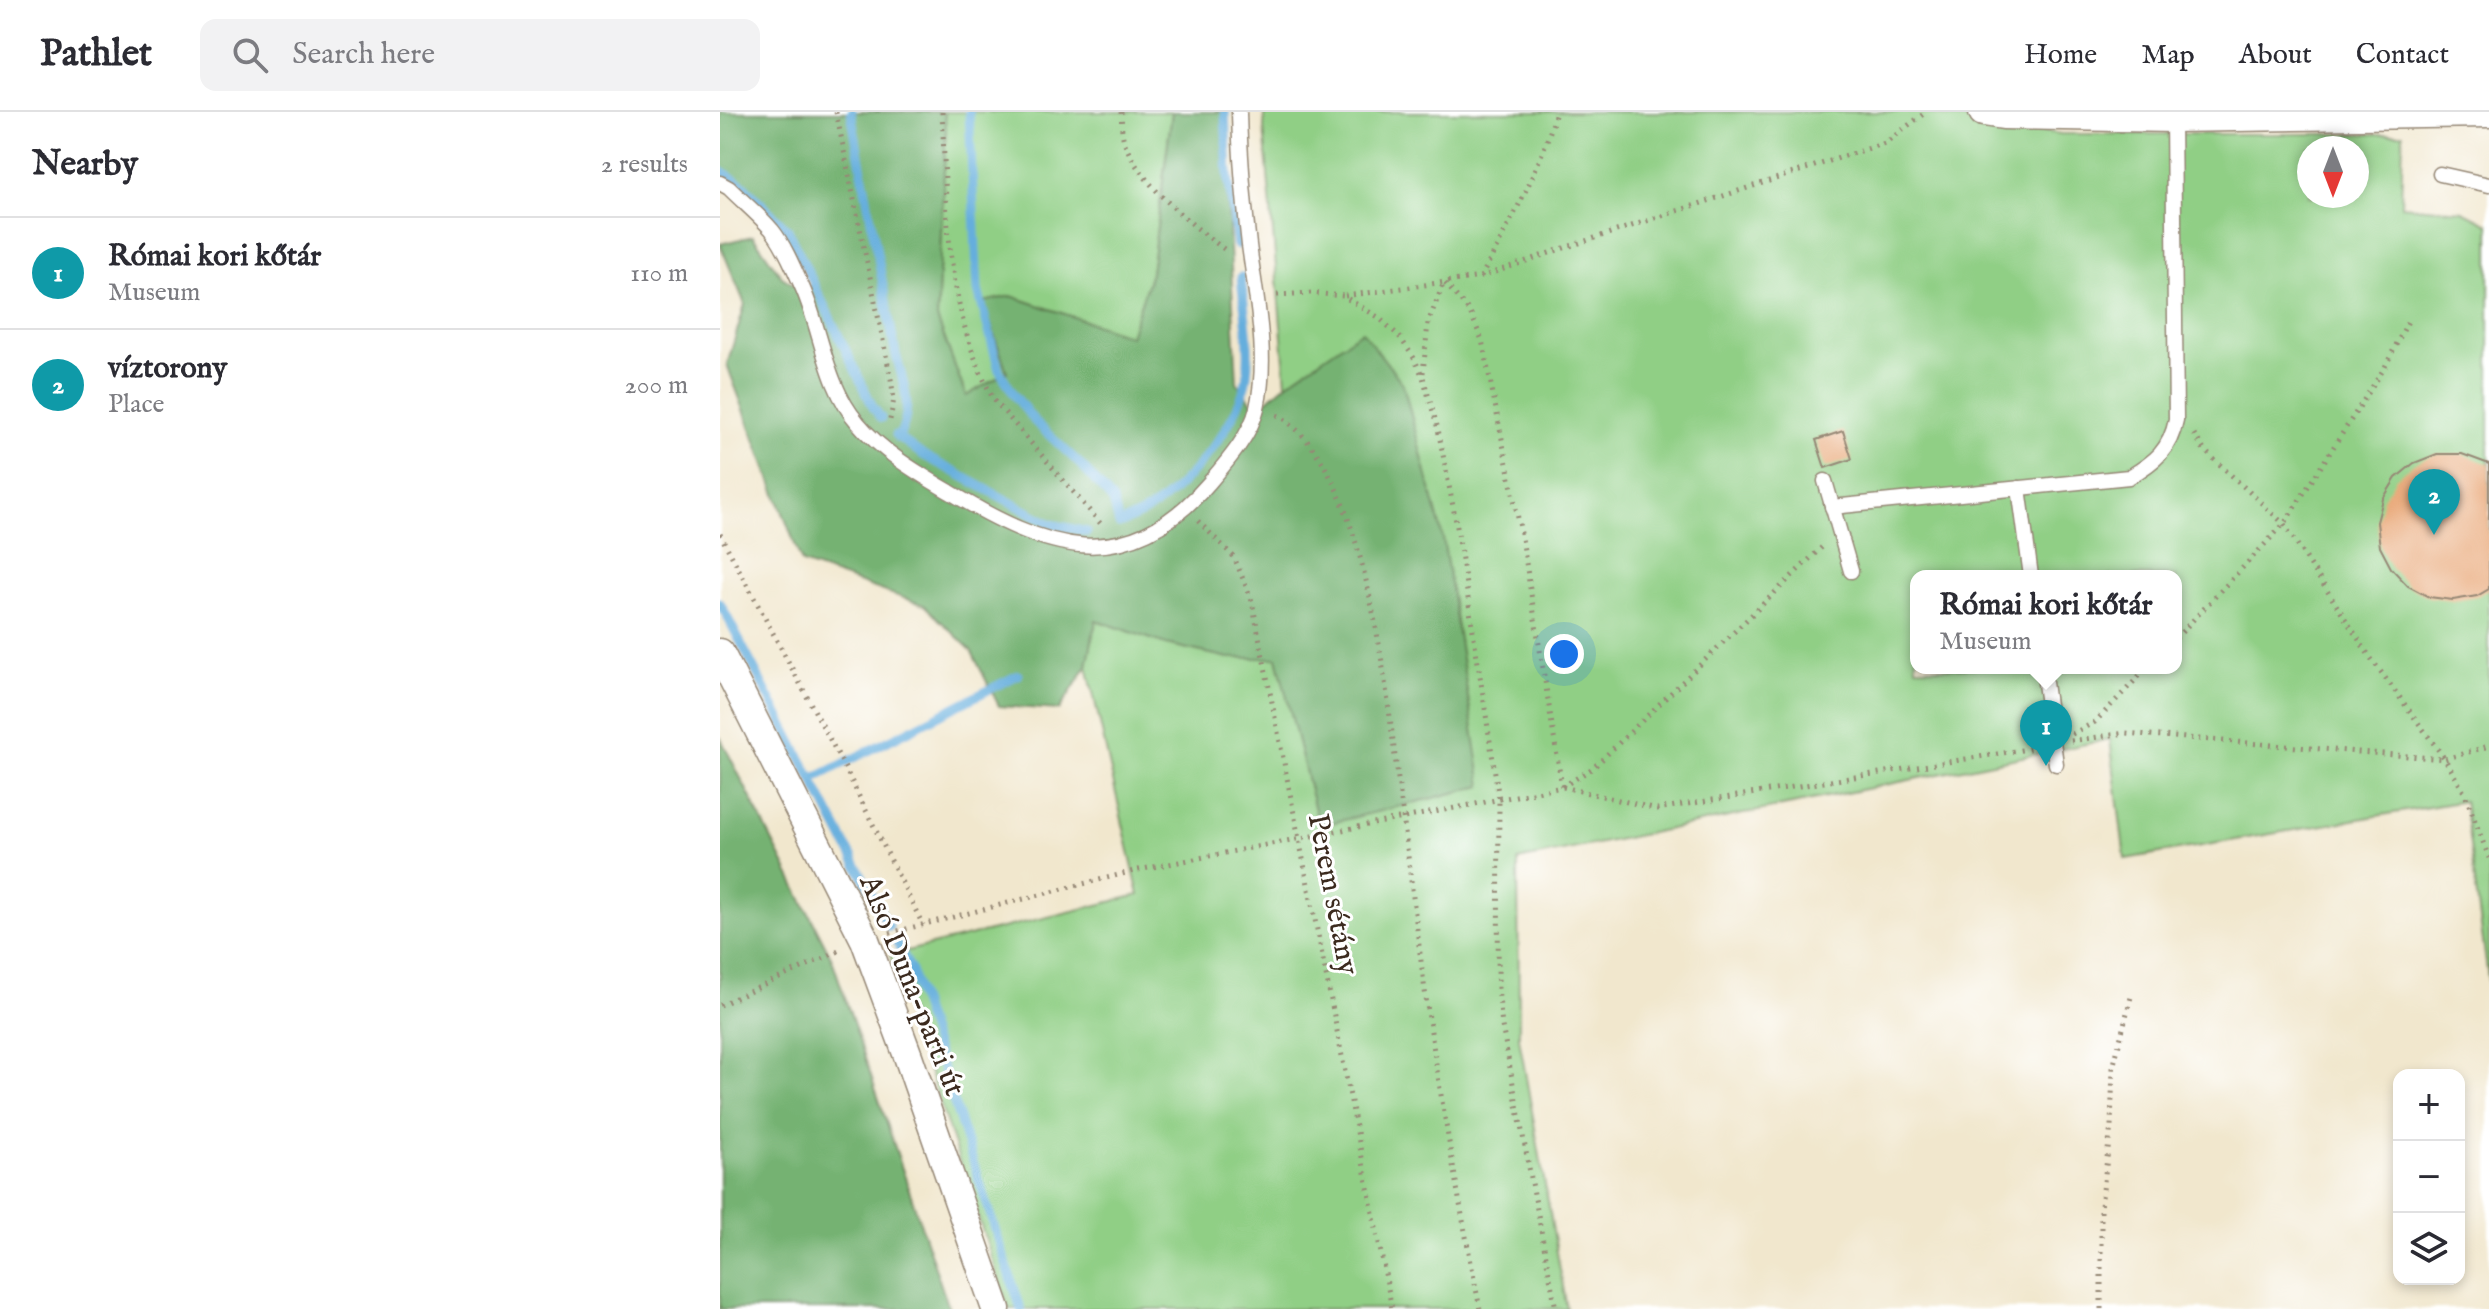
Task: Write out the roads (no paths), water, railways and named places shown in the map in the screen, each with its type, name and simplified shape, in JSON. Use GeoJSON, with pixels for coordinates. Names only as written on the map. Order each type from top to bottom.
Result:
{"type":"FeatureCollection","features":[{"type":"Feature","properties":{"kind":"street"},"geometry":{"type":"LineString","coordinates":[[1983,112],[2173,118],[2489,113]]}},
{"type":"Feature","properties":{"kind":"street","name":"Alsó Duna-parti út"},"geometry":{"type":"LineString","coordinates":[[720,653],[865,940],[996,1309]]}},
{"type":"Feature","properties":{"kind":"lane"},"geometry":{"type":"LineString","coordinates":[[720,183],[729,188],[773,232],[804,290],[838,391],[854,418],[880,445],[984,513],[1015,527],[1055,542],[1084,548],[1106,546],[1146,532],[1186,509],[1224,465],[1257,410],[1262,364],[1240,160],[1239,112]]}},
{"type":"Feature","properties":{"kind":"lane"},"geometry":{"type":"LineString","coordinates":[[1832,507],[2129,477],[2153,463],[2164,452],[2173,436],[2176,406],[2173,118]]}},
{"type":"Feature","properties":{"kind":"lane"},"geometry":{"type":"LineString","coordinates":[[2440,174],[2489,185]]}},
{"type":"Feature","properties":{"kind":"lane"},"geometry":{"type":"LineString","coordinates":[[1825,481],[1851,571]]}},
{"type":"Feature","properties":{"kind":"lane"},"geometry":{"type":"LineString","coordinates":[[2019,488],[2030,570]]}},
{"type":"Feature","properties":{"kind":"lane"},"geometry":{"type":"LineString","coordinates":[[2044,674],[2056,764]]}},
{"type":"Feature","properties":{"kind":"waterway"},"geometry":{"type":"LineString","coordinates":[[851,112],[906,397],[906,417],[898,438]]}},
{"type":"Feature","properties":{"kind":"waterway"},"geometry":{"type":"LineString","coordinates":[[969,112],[978,290],[999,370],[1035,422],[1079,463],[1113,501],[1119,524],[1147,511],[1178,487],[1221,436],[1241,399],[1248,368],[1241,277]]}},
{"type":"Feature","properties":{"kind":"waterway"},"geometry":{"type":"LineString","coordinates":[[1225,112],[1228,174],[1237,245]]}},
{"type":"Feature","properties":{"kind":"waterway"},"geometry":{"type":"LineString","coordinates":[[720,170],[742,184],[788,230],[881,418]]}},
{"type":"Feature","properties":{"kind":"waterway"},"geometry":{"type":"LineString","coordinates":[[896,435],[921,454],[1051,524],[1087,532]]}},
{"type":"Feature","properties":{"kind":"waterway"},"geometry":{"type":"LineString","coordinates":[[720,603],[889,927]]}},
{"type":"Feature","properties":{"kind":"waterway"},"geometry":{"type":"LineString","coordinates":[[813,779],[1018,675]]}},
{"type":"Feature","properties":{"kind":"waterway"},"geometry":{"type":"LineString","coordinates":[[896,941],[910,968],[1021,1309]]}},
{"type":"Feature","properties":{"kind":"place","name":"víztorony"},"geometry":{"type":"Point","coordinates":[2434,535]}},
{"type":"Feature","properties":{"kind":"place","name":"Római kori kőtár"},"geometry":{"type":"Point","coordinates":[2046,766]}}]}
